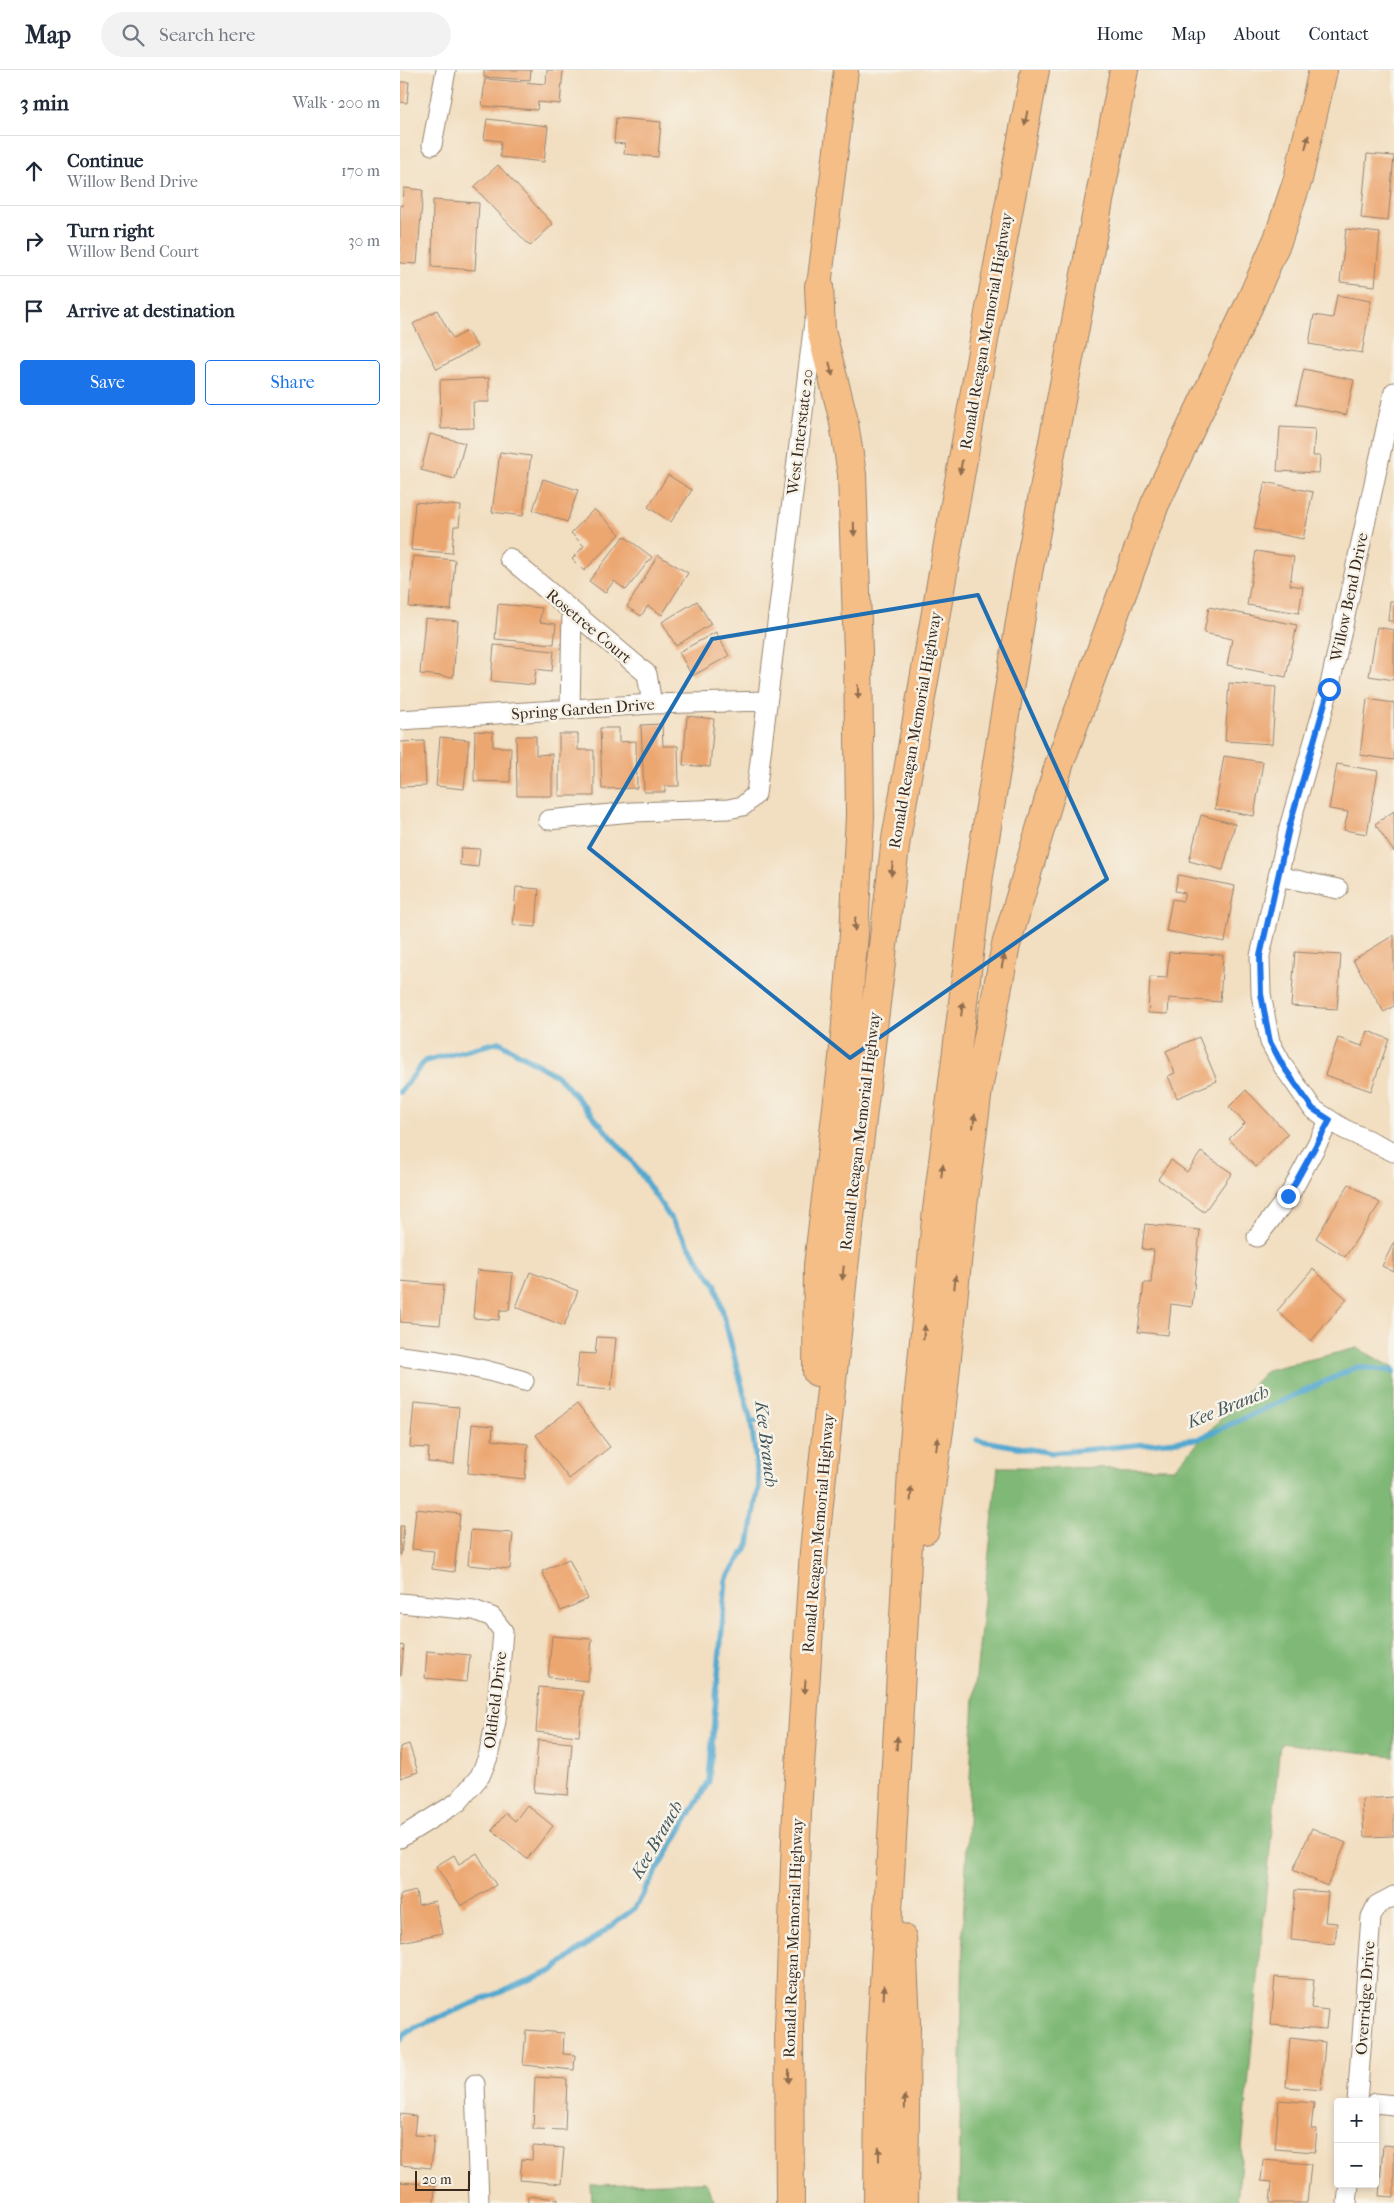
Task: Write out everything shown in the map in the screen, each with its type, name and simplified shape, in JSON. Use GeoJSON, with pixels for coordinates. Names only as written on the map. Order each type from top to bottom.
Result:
{"type":"FeatureCollection","features":[{"type":"Feature","properties":{"kind":"highway","name":"Ronald Reagan Memorial Highway"},"geometry":{"type":"LineString","coordinates":[[790,2203],[788,2094],[797,1812],[814,1551],[844,1267],[896,839],[981,359],[1035,70]]}},
{"type":"Feature","properties":{"kind":"highway"},"geometry":{"type":"LineString","coordinates":[[878,2203],[879,2077],[913,1452],[937,1210],[979,874],[1028,573],[1124,70]]}},
{"type":"Feature","properties":{"kind":"highway"},"geometry":{"type":"LineString","coordinates":[[900,1700],[940,1423],[962,1206],[978,1089],[1006,945],[1059,765],[1155,504],[1278,239],[1298,179],[1323,70]]}},
{"type":"Feature","properties":{"kind":"highway"},"geometry":{"type":"LineString","coordinates":[[814,1551],[818,1265],[850,982],[860,816],[858,652],[852,474],[843,418],[821,330],[819,286]]}},
{"type":"Feature","properties":{"kind":"highway"},"geometry":{"type":"LineString","coordinates":[[895,1786],[906,2023],[904,2203]]}},
{"type":"Feature","properties":{"kind":"main road","name":"West Interstate 20"},"geometry":{"type":"LineString","coordinates":[[819,286],[846,70]]}},
{"type":"Feature","properties":{"kind":"street"},"geometry":{"type":"LineString","coordinates":[[432,145],[446,70]]}},
{"type":"Feature","properties":{"kind":"street","name":"West Interstate 20"},"geometry":{"type":"LineString","coordinates":[[548,820],[632,812],[728,809],[743,806],[756,794],[766,701],[819,286]]}},
{"type":"Feature","properties":{"kind":"street","name":"Willow Bend Drive"},"geometry":{"type":"LineString","coordinates":[[1394,392],[1329,689],[1290,824],[1260,956],[1261,994],[1270,1042],[1283,1066],[1313,1109],[1344,1129],[1394,1152]]}},
{"type":"Feature","properties":{"kind":"street","name":"Rosetree Court"},"geometry":{"type":"LineString","coordinates":[[509,558],[646,674],[652,704]]}},
{"type":"Feature","properties":{"kind":"street"},"geometry":{"type":"LineString","coordinates":[[570,709],[572,611]]}},
{"type":"Feature","properties":{"kind":"street","name":"Spring Garden Drive"},"geometry":{"type":"LineString","coordinates":[[400,720],[652,704],[766,701]]}},
{"type":"Feature","properties":{"kind":"street"},"geometry":{"type":"LineString","coordinates":[[1278,876],[1338,889]]}},
{"type":"Feature","properties":{"kind":"street"},"geometry":{"type":"LineString","coordinates":[[1257,1237],[1288,1196],[1330,1120]]}},
{"type":"Feature","properties":{"kind":"street"},"geometry":{"type":"LineString","coordinates":[[400,1356],[429,1359],[489,1370],[524,1381]]}},
{"type":"Feature","properties":{"kind":"street","name":"Oldfield Drive"},"geometry":{"type":"LineString","coordinates":[[400,1602],[474,1610],[492,1617],[503,1631],[496,1721],[488,1757],[480,1776],[458,1802],[400,1838]]}},
{"type":"Feature","properties":{"kind":"street","name":"Overridge Drive"},"geometry":{"type":"LineString","coordinates":[[1364,2098],[1371,1917],[1377,1905],[1389,1898]]}},
{"type":"Feature","properties":{"kind":"street"},"geometry":{"type":"LineString","coordinates":[[475,2084],[479,2203]]}},
{"type":"Feature","properties":{"kind":"street"},"geometry":{"type":"LineString","coordinates":[[1379,2103],[1394,2104]]}},
{"type":"Feature","properties":{"kind":"street"},"geometry":{"type":"LineString","coordinates":[[1347,2203],[1349,2188]]}},
{"type":"Feature","properties":{"kind":"highlighted area"},"geometry":{"type":"Polygon","coordinates":[[[978,595],[1107,879],[850,1058],[589,848],[712,639],[978,595]]]}},
{"type":"Feature","properties":{"kind":"green space"},"geometry":{"type":"Polygon","coordinates":[[[1357,1348],[1394,1368],[1394,1756],[1280,1743],[1237,2203],[959,2203],[963,1927],[974,1696],[998,1467],[1174,1468],[1267,1370],[1357,1348]]]}},
{"type":"Feature","properties":{"kind":"green space"},"geometry":{"type":"Polygon","coordinates":[[[705,2182],[716,2203],[592,2203],[591,2185],[705,2182]]]}},
{"type":"Feature","properties":{"kind":"building"},"geometry":{"type":"Polygon","coordinates":[[[484,70],[531,70],[530,80],[484,77],[484,70]]]}},
{"type":"Feature","properties":{"kind":"building"},"geometry":{"type":"Polygon","coordinates":[[[547,70],[563,70],[560,104],[538,102],[537,110],[482,106],[485,79],[546,84],[547,70]]]}},
{"type":"Feature","properties":{"kind":"building"},"geometry":{"type":"Polygon","coordinates":[[[400,82],[409,82],[407,103],[400,102],[400,82]]]}},
{"type":"Feature","properties":{"kind":"building"},"geometry":{"type":"Polygon","coordinates":[[[616,118],[661,122],[658,157],[624,154],[625,144],[614,143],[616,118]]]}},
{"type":"Feature","properties":{"kind":"building"},"geometry":{"type":"Polygon","coordinates":[[[487,119],[548,126],[544,162],[500,157],[501,141],[484,139],[487,119]]]}},
{"type":"Feature","properties":{"kind":"building"},"geometry":{"type":"Polygon","coordinates":[[[1367,154],[1394,156],[1388,221],[1361,218],[1367,154]]]}},
{"type":"Feature","properties":{"kind":"building"},"geometry":{"type":"Polygon","coordinates":[[[498,165],[553,224],[530,246],[474,187],[498,165]]]}},
{"type":"Feature","properties":{"kind":"building"},"geometry":{"type":"Polygon","coordinates":[[[404,188],[423,190],[417,264],[400,263],[400,205],[403,206],[404,188]]]}},
{"type":"Feature","properties":{"kind":"building"},"geometry":{"type":"Polygon","coordinates":[[[433,200],[479,203],[475,270],[432,267],[433,200]]]}},
{"type":"Feature","properties":{"kind":"building"},"geometry":{"type":"Polygon","coordinates":[[[1346,229],[1380,233],[1375,286],[1340,282],[1346,229]]]}},
{"type":"Feature","properties":{"kind":"building"},"geometry":{"type":"Polygon","coordinates":[[[1337,295],[1371,301],[1362,353],[1309,344],[1314,315],[1333,318],[1337,295]]]}},
{"type":"Feature","properties":{"kind":"building"},"geometry":{"type":"Polygon","coordinates":[[[437,310],[453,339],[467,331],[477,347],[437,369],[413,324],[437,310]]]}},
{"type":"Feature","properties":{"kind":"building"},"geometry":{"type":"Polygon","coordinates":[[[1304,369],[1354,380],[1346,415],[1296,404],[1304,369]]]}},
{"type":"Feature","properties":{"kind":"building"},"geometry":{"type":"Polygon","coordinates":[[[489,378],[489,402],[473,402],[474,428],[441,429],[440,380],[489,378]]]}},
{"type":"Feature","properties":{"kind":"building"},"geometry":{"type":"Polygon","coordinates":[[[1280,427],[1315,429],[1313,456],[1320,456],[1319,473],[1277,471],[1280,427]]]}},
{"type":"Feature","properties":{"kind":"building"},"geometry":{"type":"Polygon","coordinates":[[[430,434],[465,443],[455,479],[421,470],[430,434]]]}},
{"type":"Feature","properties":{"kind":"building"},"geometry":{"type":"Polygon","coordinates":[[[500,452],[531,456],[523,516],[492,512],[500,452]]]}},
{"type":"Feature","properties":{"kind":"building"},"geometry":{"type":"Polygon","coordinates":[[[668,475],[692,490],[671,522],[648,507],[668,475]]]}},
{"type":"Feature","properties":{"kind":"building"},"geometry":{"type":"Polygon","coordinates":[[[543,479],[578,490],[567,522],[533,510],[543,479]]]}},
{"type":"Feature","properties":{"kind":"building"},"geometry":{"type":"Polygon","coordinates":[[[1265,482],[1313,492],[1303,539],[1254,529],[1265,482]]]}},
{"type":"Feature","properties":{"kind":"building"},"geometry":{"type":"Polygon","coordinates":[[[415,502],[461,506],[459,526],[454,526],[452,553],[411,550],[415,502]]]}},
{"type":"Feature","properties":{"kind":"building"},"geometry":{"type":"Polygon","coordinates":[[[594,509],[620,534],[584,571],[572,559],[584,546],[571,533],[594,509]]]}},
{"type":"Feature","properties":{"kind":"building"},"geometry":{"type":"Polygon","coordinates":[[[624,536],[652,557],[626,590],[614,581],[605,593],[589,581],[624,536]]]}},
{"type":"Feature","properties":{"kind":"building"},"geometry":{"type":"Polygon","coordinates":[[[1256,551],[1294,557],[1290,585],[1303,587],[1299,613],[1247,605],[1256,551]]]}},
{"type":"Feature","properties":{"kind":"building"},"geometry":{"type":"Polygon","coordinates":[[[658,555],[688,573],[662,615],[648,606],[641,616],[627,607],[658,555]]]}},
{"type":"Feature","properties":{"kind":"building"},"geometry":{"type":"Polygon","coordinates":[[[413,556],[455,560],[451,610],[409,607],[413,556]]]}},
{"type":"Feature","properties":{"kind":"building"},"geometry":{"type":"Polygon","coordinates":[[[697,601],[711,624],[676,646],[662,622],[697,601]]]}},
{"type":"Feature","properties":{"kind":"building"},"geometry":{"type":"Polygon","coordinates":[[[1390,601],[1394,601],[1394,621],[1388,621],[1390,601]]]}},
{"type":"Feature","properties":{"kind":"building"},"geometry":{"type":"Polygon","coordinates":[[[498,604],[542,608],[540,622],[556,624],[554,644],[495,639],[498,604]]]}},
{"type":"Feature","properties":{"kind":"building"},"geometry":{"type":"Polygon","coordinates":[[[1209,607],[1297,625],[1286,677],[1227,665],[1232,639],[1204,633],[1209,607]]]}},
{"type":"Feature","properties":{"kind":"building"},"geometry":{"type":"Polygon","coordinates":[[[425,618],[458,621],[453,677],[420,674],[425,618]]]}},
{"type":"Feature","properties":{"kind":"building"},"geometry":{"type":"Polygon","coordinates":[[[1377,627],[1394,630],[1394,680],[1369,676],[1377,627]]]}},
{"type":"Feature","properties":{"kind":"building"},"geometry":{"type":"Polygon","coordinates":[[[716,632],[729,656],[692,676],[679,652],[716,632]]]}},
{"type":"Feature","properties":{"kind":"building"},"geometry":{"type":"Polygon","coordinates":[[[494,645],[554,651],[552,671],[536,669],[534,685],[491,681],[494,645]]]}},
{"type":"Feature","properties":{"kind":"building"},"geometry":{"type":"Polygon","coordinates":[[[1229,683],[1276,687],[1272,744],[1225,741],[1229,683]]]}},
{"type":"Feature","properties":{"kind":"building"},"geometry":{"type":"Polygon","coordinates":[[[1367,699],[1394,703],[1394,760],[1360,755],[1367,699]]]}},
{"type":"Feature","properties":{"kind":"building"},"geometry":{"type":"Polygon","coordinates":[[[687,716],[714,719],[710,767],[683,765],[687,716]]]}},
{"type":"Feature","properties":{"kind":"building"},"geometry":{"type":"Polygon","coordinates":[[[662,724],[663,746],[678,746],[679,786],[665,786],[665,792],[644,792],[641,725],[662,724]]]}},
{"type":"Feature","properties":{"kind":"building"},"geometry":{"type":"Polygon","coordinates":[[[600,728],[619,728],[619,742],[636,741],[637,788],[602,789],[600,728]]]}},
{"type":"Feature","properties":{"kind":"building"},"geometry":{"type":"Polygon","coordinates":[[[475,731],[493,732],[493,747],[511,747],[510,782],[474,781],[475,731]]]}},
{"type":"Feature","properties":{"kind":"building"},"geometry":{"type":"Polygon","coordinates":[[[559,734],[578,734],[578,750],[594,750],[594,796],[559,796],[559,734]]]}},
{"type":"Feature","properties":{"kind":"building"},"geometry":{"type":"Polygon","coordinates":[[[516,736],[536,736],[536,755],[552,754],[552,796],[517,796],[516,736]]]}},
{"type":"Feature","properties":{"kind":"building"},"geometry":{"type":"Polygon","coordinates":[[[440,737],[469,740],[464,789],[436,786],[440,737]]]}},
{"type":"Feature","properties":{"kind":"building"},"geometry":{"type":"Polygon","coordinates":[[[424,741],[426,786],[400,787],[400,742],[424,741]]]}},
{"type":"Feature","properties":{"kind":"building"},"geometry":{"type":"Polygon","coordinates":[[[1224,756],[1263,762],[1254,816],[1215,809],[1224,756]]]}},
{"type":"Feature","properties":{"kind":"building"},"geometry":{"type":"Polygon","coordinates":[[[1337,764],[1378,771],[1367,834],[1344,830],[1348,812],[1329,809],[1337,764]]]}},
{"type":"Feature","properties":{"kind":"building"},"geometry":{"type":"Polygon","coordinates":[[[1394,811],[1394,852],[1375,824],[1394,811]]]}},
{"type":"Feature","properties":{"kind":"building"},"geometry":{"type":"Polygon","coordinates":[[[1201,815],[1235,824],[1223,870],[1189,861],[1201,815]]]}},
{"type":"Feature","properties":{"kind":"building"},"geometry":{"type":"Polygon","coordinates":[[[461,848],[480,849],[478,867],[460,865],[461,848]]]}},
{"type":"Feature","properties":{"kind":"building"},"geometry":{"type":"Polygon","coordinates":[[[1178,875],[1235,886],[1225,942],[1166,931],[1172,899],[1183,901],[1185,893],[1175,891],[1178,875]]]}},
{"type":"Feature","properties":{"kind":"building"},"geometry":{"type":"Polygon","coordinates":[[[516,887],[539,889],[536,927],[513,925],[516,887]]]}},
{"type":"Feature","properties":{"kind":"building"},"geometry":{"type":"Polygon","coordinates":[[[1394,935],[1394,1006],[1384,1012],[1353,960],[1394,935]]]}},
{"type":"Feature","properties":{"kind":"building"},"geometry":{"type":"Polygon","coordinates":[[[1169,952],[1223,955],[1220,1002],[1169,998],[1168,1014],[1148,1013],[1150,977],[1167,978],[1169,952]]]}},
{"type":"Feature","properties":{"kind":"building"},"geometry":{"type":"Polygon","coordinates":[[[1295,952],[1341,955],[1337,1009],[1291,1006],[1295,952]]]}},
{"type":"Feature","properties":{"kind":"building"},"geometry":{"type":"Polygon","coordinates":[[[1368,1031],[1389,1039],[1371,1091],[1325,1075],[1338,1038],[1362,1046],[1368,1031]]]}},
{"type":"Feature","properties":{"kind":"building"},"geometry":{"type":"Polygon","coordinates":[[[1199,1037],[1217,1081],[1177,1098],[1168,1076],[1175,1073],[1166,1051],[1199,1037]]]}},
{"type":"Feature","properties":{"kind":"building"},"geometry":{"type":"Polygon","coordinates":[[[1246,1090],[1288,1134],[1256,1167],[1229,1139],[1245,1123],[1229,1107],[1246,1090]]]}},
{"type":"Feature","properties":{"kind":"building"},"geometry":{"type":"Polygon","coordinates":[[[1201,1152],[1232,1173],[1204,1212],[1158,1179],[1171,1160],[1187,1172],[1201,1152]]]}},
{"type":"Feature","properties":{"kind":"building"},"geometry":{"type":"Polygon","coordinates":[[[1349,1184],[1380,1203],[1345,1257],[1316,1238],[1349,1184]]]}},
{"type":"Feature","properties":{"kind":"building"},"geometry":{"type":"Polygon","coordinates":[[[1145,1224],[1200,1230],[1192,1307],[1171,1304],[1168,1335],[1138,1332],[1144,1283],[1151,1283],[1154,1250],[1142,1249],[1145,1224]]]}},
{"type":"Feature","properties":{"kind":"building"},"geometry":{"type":"Polygon","coordinates":[[[1394,1242],[1394,1272],[1382,1266],[1394,1242]]]}},
{"type":"Feature","properties":{"kind":"building"},"geometry":{"type":"Polygon","coordinates":[[[1313,1269],[1347,1299],[1311,1341],[1277,1311],[1313,1269]]]}},
{"type":"Feature","properties":{"kind":"building"},"geometry":{"type":"Polygon","coordinates":[[[477,1270],[513,1273],[509,1310],[500,1310],[499,1320],[473,1318],[477,1270]]]}},
{"type":"Feature","properties":{"kind":"building"},"geometry":{"type":"Polygon","coordinates":[[[530,1272],[578,1291],[564,1326],[516,1307],[530,1272]]]}},
{"type":"Feature","properties":{"kind":"building"},"geometry":{"type":"Polygon","coordinates":[[[400,1281],[444,1285],[440,1325],[400,1322],[400,1281]]]}},
{"type":"Feature","properties":{"kind":"building"},"geometry":{"type":"Polygon","coordinates":[[[597,1337],[616,1338],[611,1390],[576,1387],[579,1353],[595,1354],[597,1337]]]}},
{"type":"Feature","properties":{"kind":"building"},"geometry":{"type":"Polygon","coordinates":[[[414,1403],[459,1407],[454,1464],[428,1462],[429,1448],[410,1447],[414,1403]]]}},
{"type":"Feature","properties":{"kind":"building"},"geometry":{"type":"Polygon","coordinates":[[[577,1404],[610,1447],[569,1479],[536,1435],[577,1404]]]}},
{"type":"Feature","properties":{"kind":"building"},"geometry":{"type":"Polygon","coordinates":[[[472,1424],[493,1426],[492,1440],[528,1444],[525,1479],[468,1473],[472,1424]]]}},
{"type":"Feature","properties":{"kind":"building"},"geometry":{"type":"Polygon","coordinates":[[[416,1509],[460,1514],[454,1572],[432,1569],[434,1551],[412,1549],[416,1509]]]}},
{"type":"Feature","properties":{"kind":"building"},"geometry":{"type":"Polygon","coordinates":[[[400,1526],[404,1526],[401,1555],[400,1555],[400,1526]]]}},
{"type":"Feature","properties":{"kind":"building"},"geometry":{"type":"Polygon","coordinates":[[[471,1530],[513,1533],[510,1569],[468,1565],[471,1530]]]}},
{"type":"Feature","properties":{"kind":"building"},"geometry":{"type":"Polygon","coordinates":[[[569,1559],[588,1599],[561,1611],[542,1571],[569,1559]]]}},
{"type":"Feature","properties":{"kind":"building"},"geometry":{"type":"Polygon","coordinates":[[[552,1636],[592,1639],[588,1681],[548,1677],[552,1636]]]}},
{"type":"Feature","properties":{"kind":"building"},"geometry":{"type":"Polygon","coordinates":[[[400,1645],[404,1646],[401,1675],[400,1675],[400,1645]]]}},
{"type":"Feature","properties":{"kind":"building"},"geometry":{"type":"Polygon","coordinates":[[[427,1651],[470,1655],[467,1682],[425,1678],[427,1651]]]}},
{"type":"Feature","properties":{"kind":"building"},"geometry":{"type":"Polygon","coordinates":[[[539,1687],[583,1691],[579,1736],[536,1732],[539,1687]]]}},
{"type":"Feature","properties":{"kind":"building"},"geometry":{"type":"Polygon","coordinates":[[[538,1740],[572,1743],[568,1795],[534,1792],[538,1740]]]}},
{"type":"Feature","properties":{"kind":"building"},"geometry":{"type":"Polygon","coordinates":[[[409,1744],[418,1772],[400,1778],[400,1747],[409,1744]]]}},
{"type":"Feature","properties":{"kind":"building"},"geometry":{"type":"Polygon","coordinates":[[[1394,1797],[1394,1836],[1364,1837],[1362,1799],[1394,1797]]]}},
{"type":"Feature","properties":{"kind":"building"},"geometry":{"type":"Polygon","coordinates":[[[527,1805],[553,1826],[527,1859],[492,1830],[506,1813],[515,1821],[527,1805]]]}},
{"type":"Feature","properties":{"kind":"building"},"geometry":{"type":"Polygon","coordinates":[[[1312,1828],[1346,1843],[1327,1886],[1293,1870],[1312,1828]]]}},
{"type":"Feature","properties":{"kind":"building"},"geometry":{"type":"Polygon","coordinates":[[[477,1853],[496,1885],[461,1906],[436,1866],[454,1855],[459,1864],[477,1853]]]}},
{"type":"Feature","properties":{"kind":"building"},"geometry":{"type":"Polygon","coordinates":[[[1295,1890],[1328,1892],[1325,1922],[1337,1923],[1335,1944],[1291,1940],[1295,1890]]]}},
{"type":"Feature","properties":{"kind":"building"},"geometry":{"type":"Polygon","coordinates":[[[416,1891],[418,1905],[435,1901],[442,1933],[402,1942],[400,1895],[416,1891]]]}},
{"type":"Feature","properties":{"kind":"building"},"geometry":{"type":"Polygon","coordinates":[[[1275,1977],[1314,1980],[1311,2008],[1328,2010],[1326,2029],[1271,2025],[1275,1977]]]}},
{"type":"Feature","properties":{"kind":"building"},"geometry":{"type":"Polygon","coordinates":[[[526,2030],[564,2033],[563,2054],[575,2055],[574,2070],[523,2065],[526,2030]]]}},
{"type":"Feature","properties":{"kind":"building"},"geometry":{"type":"Polygon","coordinates":[[[1290,2038],[1325,2042],[1321,2090],[1286,2087],[1290,2038]]]}},
{"type":"Feature","properties":{"kind":"building"},"geometry":{"type":"Polygon","coordinates":[[[535,2077],[567,2079],[565,2130],[533,2129],[535,2077]]]}},
{"type":"Feature","properties":{"kind":"building"},"geometry":{"type":"Polygon","coordinates":[[[1279,2100],[1314,2103],[1311,2129],[1317,2129],[1315,2152],[1275,2149],[1279,2100]]]}},
{"type":"Feature","properties":{"kind":"building"},"geometry":{"type":"Polygon","coordinates":[[[400,2114],[416,2116],[414,2135],[434,2136],[431,2168],[400,2165],[400,2114]]]}},
{"type":"Feature","properties":{"kind":"building"},"geometry":{"type":"Polygon","coordinates":[[[1383,2145],[1394,2146],[1394,2197],[1379,2196],[1383,2145]]]}},
{"type":"Feature","properties":{"kind":"building"},"geometry":{"type":"Polygon","coordinates":[[[533,2146],[564,2148],[561,2184],[520,2180],[522,2159],[532,2160],[533,2146]]]}},
{"type":"Feature","properties":{"kind":"building"},"geometry":{"type":"Polygon","coordinates":[[[1263,2160],[1311,2164],[1307,2203],[1270,2203],[1272,2182],[1261,2181],[1263,2160]]]}},
{"type":"Feature","properties":{"kind":"building"},"geometry":{"type":"Polygon","coordinates":[[[400,2182],[435,2185],[434,2203],[400,2203],[400,2182]]]}},
{"type":"Feature","properties":{"kind":"building"},"geometry":{"type":"Polygon","coordinates":[[[528,2196],[558,2199],[558,2203],[528,2203],[528,2196]]]}},
{"type":"Feature","properties":{"kind":"waterway","name":"Kee Branch"},"geometry":{"type":"LineString","coordinates":[[400,1092],[425,1061],[499,1042],[559,1077],[632,1161],[716,1286],[751,1421],[759,1485],[749,1544],[726,1580],[709,1781],[635,1908],[552,1971],[415,2027],[400,2039]]}},
{"type":"Feature","properties":{"kind":"waterway","name":"Kee Branch"},"geometry":{"type":"LineString","coordinates":[[977,1440],[1052,1453],[1198,1439],[1357,1367],[1394,1371]]}},
{"type":"Feature","properties":{"kind":"waterway"},"geometry":{"type":"LineString","coordinates":[[751,1421],[767,1421]]}},
{"type":"Feature","properties":{"kind":"route"},"geometry":{"type":"LineString","coordinates":[[1288,1196],[1330,1120],[1313,1109],[1283,1066],[1270,1042],[1261,994],[1260,956],[1290,824],[1329,689]]}}]}
